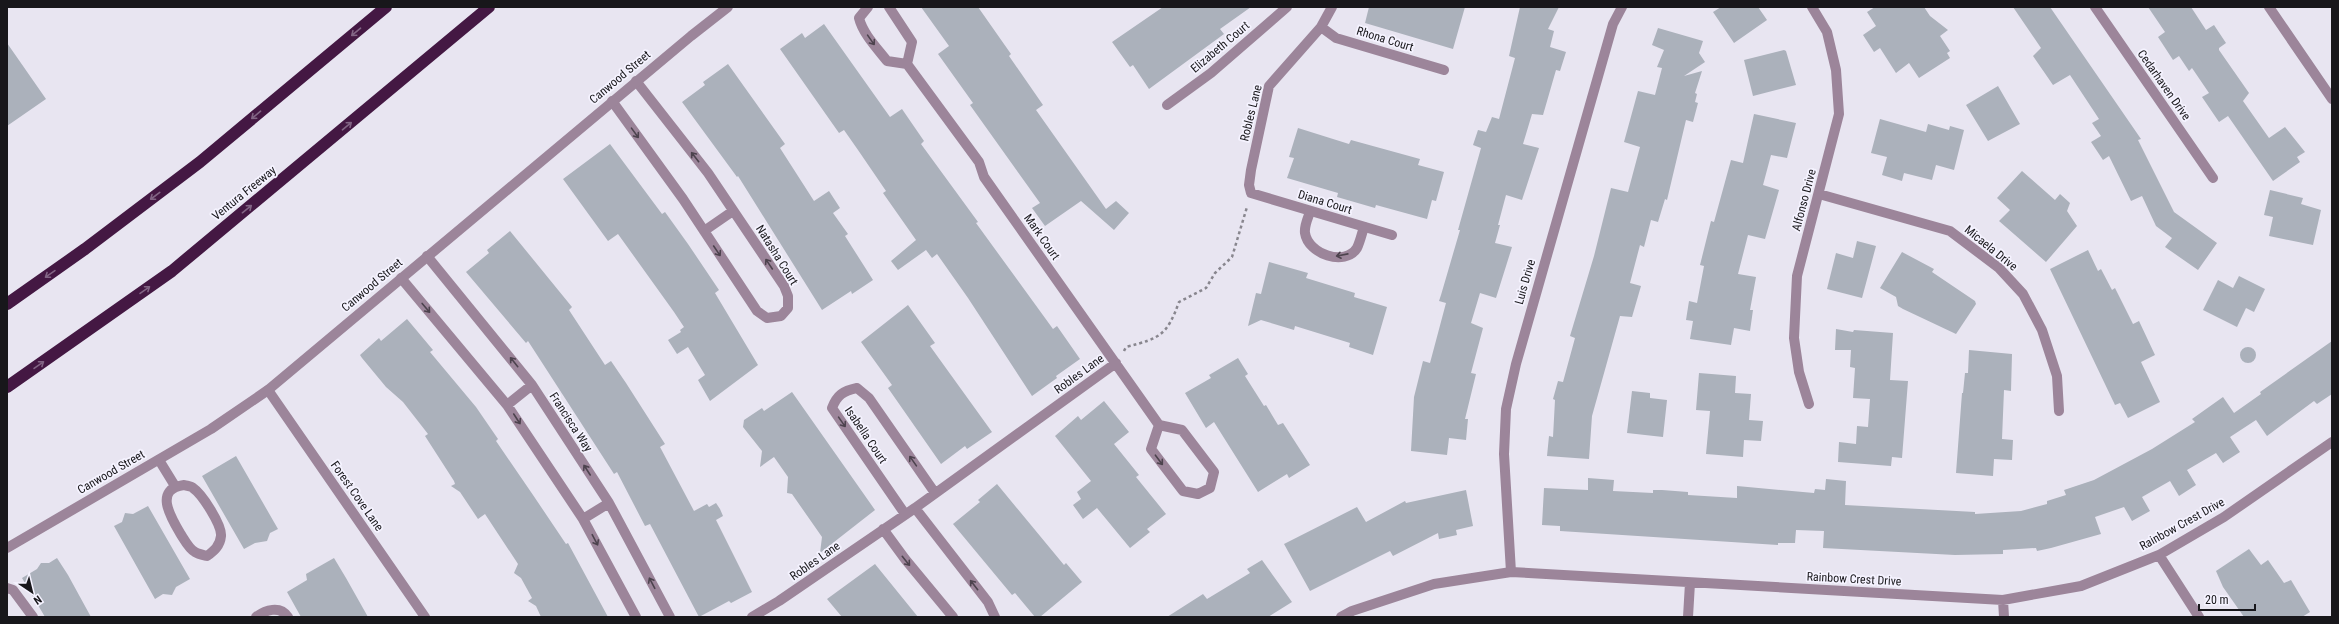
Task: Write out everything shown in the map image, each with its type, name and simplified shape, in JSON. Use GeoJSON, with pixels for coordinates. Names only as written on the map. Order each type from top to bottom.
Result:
{"type":"FeatureCollection","features":[{"type":"Feature","properties":{"kind":"highway"},"geometry":{"type":"LineString","coordinates":[[7,304],[85,249],[200,162],[386,7]]}},
{"type":"Feature","properties":{"kind":"highway","name":"Ventura Freeway"},"geometry":{"type":"LineString","coordinates":[[7,387],[172,270],[489,7]]}},
{"type":"Feature","properties":{"kind":"street","name":"Canwood Street"},"geometry":{"type":"LineString","coordinates":[[7,548],[211,429],[268,390],[636,81],[728,7]]}},
{"type":"Feature","properties":{"kind":"street"},"geometry":{"type":"LineString","coordinates":[[868,7],[859,18],[861,26],[887,61],[907,64],[912,42],[889,7]]}},
{"type":"Feature","properties":{"kind":"street","name":"Elizabeth Court"},"geometry":{"type":"LineString","coordinates":[[1167,104],[1211,73],[1287,7]]}},
{"type":"Feature","properties":{"kind":"street","name":"Robles Lane"},"geometry":{"type":"LineString","coordinates":[[1251,193],[1249,185],[1251,170],[1269,86],[1321,27],[1332,7]]}},
{"type":"Feature","properties":{"kind":"street","name":"Luis Drive"},"geometry":{"type":"LineString","coordinates":[[1511,572],[1504,454],[1506,409],[1516,364],[1610,31],[1622,7]]}},
{"type":"Feature","properties":{"kind":"street","name":"Alfonso Drive"},"geometry":{"type":"LineString","coordinates":[[1809,404],[1799,372],[1794,338],[1796,276],[1839,114],[1836,70],[1827,32],[1812,7]]}},
{"type":"Feature","properties":{"kind":"street","name":"Cedarhaven Drive"},"geometry":{"type":"LineString","coordinates":[[2095,7],[2213,178]]}},
{"type":"Feature","properties":{"kind":"street"},"geometry":{"type":"LineString","coordinates":[[2269,7],[2332,99]]}},
{"type":"Feature","properties":{"kind":"street","name":"Rhona Court"},"geometry":{"type":"LineString","coordinates":[[1321,27],[1336,38],[1444,70]]}},
{"type":"Feature","properties":{"kind":"street","name":"Mark Court"},"geometry":{"type":"LineString","coordinates":[[907,64],[979,162],[984,178],[1159,425]]}},
{"type":"Feature","properties":{"kind":"street","name":"Natasha Court"},"geometry":{"type":"LineString","coordinates":[[612,102],[704,231],[757,311],[767,318],[781,316],[788,308],[788,296],[784,286],[708,173],[636,81]]}},
{"type":"Feature","properties":{"kind":"street","name":"Diana Court"},"geometry":{"type":"LineString","coordinates":[[1251,193],[1310,212],[1392,235]]}},
{"type":"Feature","properties":{"kind":"street","name":"Micaela Drive"},"geometry":{"type":"LineString","coordinates":[[1819,194],[1950,231],[1999,268],[2023,294],[2042,330],[2057,376],[2059,411]]}},
{"type":"Feature","properties":{"kind":"street"},"geometry":{"type":"LineString","coordinates":[[704,231],[733,211]]}},
{"type":"Feature","properties":{"kind":"street"},"geometry":{"type":"LineString","coordinates":[[1310,212],[1305,231],[1311,246],[1320,254],[1339,257],[1350,253],[1356,248],[1364,227]]}},
{"type":"Feature","properties":{"kind":"street","name":"Francisca Way"},"geometry":{"type":"LineString","coordinates":[[427,256],[532,385],[609,503],[670,617]]}},
{"type":"Feature","properties":{"kind":"street"},"geometry":{"type":"LineString","coordinates":[[401,278],[507,405],[583,519],[636,617]]}},
{"type":"Feature","properties":{"kind":"street","name":"Robles Lane"},"geometry":{"type":"LineString","coordinates":[[752,617],[779,601],[915,508],[1116,363]]}},
{"type":"Feature","properties":{"kind":"street"},"geometry":{"type":"LineString","coordinates":[[507,405],[532,385]]}},
{"type":"Feature","properties":{"kind":"street","name":"Isabella Court"},"geometry":{"type":"LineString","coordinates":[[905,514],[832,408],[835,401],[843,391],[857,388],[869,398],[935,493]]}},
{"type":"Feature","properties":{"kind":"street","name":"Forest Cove Lane"},"geometry":{"type":"LineString","coordinates":[[268,390],[425,617]]}},
{"type":"Feature","properties":{"kind":"street"},"geometry":{"type":"LineString","coordinates":[[1159,425],[1182,430],[1214,472],[1210,488],[1198,494],[1183,491],[1151,449],[1159,425]]}},
{"type":"Feature","properties":{"kind":"street","name":"Rainbow Crest Drive"},"geometry":{"type":"LineString","coordinates":[[1341,617],[1434,584],[1511,572],[2003,600],[2081,586],[2159,555],[2224,517],[2332,442]]}},
{"type":"Feature","properties":{"kind":"street"},"geometry":{"type":"LineString","coordinates":[[159,460],[175,486]]}},
{"type":"Feature","properties":{"kind":"street"},"geometry":{"type":"LineString","coordinates":[[184,485],[193,488],[205,502],[217,521],[221,536],[217,549],[207,556],[195,552],[185,542],[171,518],[167,505],[169,492],[175,486],[184,485]]}},
{"type":"Feature","properties":{"kind":"street"},"geometry":{"type":"LineString","coordinates":[[583,519],[609,503]]}},
{"type":"Feature","properties":{"kind":"street"},"geometry":{"type":"LineString","coordinates":[[915,508],[988,602],[995,617]]}},
{"type":"Feature","properties":{"kind":"street"},"geometry":{"type":"LineString","coordinates":[[883,529],[905,559],[954,617]]}},
{"type":"Feature","properties":{"kind":"street"},"geometry":{"type":"LineString","coordinates":[[2159,555],[2200,617]]}},
{"type":"Feature","properties":{"kind":"street"},"geometry":{"type":"LineString","coordinates":[[1688,617],[1690,583]]}},
{"type":"Feature","properties":{"kind":"street"},"geometry":{"type":"LineString","coordinates":[[7,588],[17,594],[33,617]]}},
{"type":"Feature","properties":{"kind":"street"},"geometry":{"type":"LineString","coordinates":[[2003,600],[2004,617]]}},
{"type":"Feature","properties":{"kind":"street"},"geometry":{"type":"LineString","coordinates":[[256,617],[265,611],[276,610],[286,614],[288,617]]}},
{"type":"Feature","properties":{"kind":"path","name":"Robles Lane"},"geometry":{"type":"LineString","coordinates":[[1116,363],[1126,347],[1147,342],[1170,325],[1179,302],[1206,288],[1215,273],[1232,257],[1251,193]]}},
{"type":"Feature","properties":{"kind":"building"},"geometry":{"type":"Polygon","coordinates":[[[921,7],[978,7],[1011,54],[1009,56],[1043,105],[1036,110],[1106,209],[1116,201],[1129,213],[1114,230],[1081,201],[1045,226],[1032,208],[1040,203],[970,105],[973,103],[938,54],[949,46],[921,7]]]}},
{"type":"Feature","properties":{"kind":"building"},"geometry":{"type":"Polygon","coordinates":[[[1163,7],[1251,7],[1220,29],[1224,34],[1149,89],[1133,65],[1130,67],[1112,42],[1163,7]]]}},
{"type":"Feature","properties":{"kind":"building"},"geometry":{"type":"Polygon","coordinates":[[[1369,7],[1465,7],[1453,49],[1365,23],[1369,7]]]}},
{"type":"Feature","properties":{"kind":"building"},"geometry":{"type":"Polygon","coordinates":[[[1520,7],[1559,7],[1548,29],[1554,31],[1550,47],[1566,52],[1560,71],[1556,70],[1543,115],[1532,114],[1523,144],[1539,148],[1522,200],[1506,195],[1495,243],[1512,247],[1496,298],[1480,293],[1471,323],[1483,328],[1471,373],[1476,374],[1465,419],[1468,419],[1466,440],[1449,438],[1447,455],[1411,451],[1414,397],[1423,361],[1430,363],[1446,303],[1439,301],[1460,230],[1458,230],[1481,148],[1473,145],[1478,130],[1486,132],[1492,117],[1499,119],[1515,58],[1509,56],[1520,7]]]}},
{"type":"Feature","properties":{"kind":"building"},"geometry":{"type":"Polygon","coordinates":[[[1721,7],[1758,7],[1767,20],[1734,43],[1713,12],[1721,7]]]}},
{"type":"Feature","properties":{"kind":"building"},"geometry":{"type":"Polygon","coordinates":[[[1875,7],[1924,7],[1930,16],[1948,30],[1940,36],[1950,51],[1947,53],[1950,58],[1919,78],[1909,63],[1896,73],[1880,48],[1874,52],[1863,35],[1876,26],[1867,12],[1875,7]]]}},
{"type":"Feature","properties":{"kind":"building"},"geometry":{"type":"Polygon","coordinates":[[[2013,7],[2050,7],[2141,139],[2138,140],[2174,212],[2217,243],[2198,270],[2165,247],[2172,238],[2156,226],[2142,196],[2131,201],[2109,156],[2103,160],[2091,142],[2101,136],[2092,123],[2099,119],[2070,75],[2053,85],[2033,56],[2041,48],[2013,7]]]}},
{"type":"Feature","properties":{"kind":"building"},"geometry":{"type":"Polygon","coordinates":[[[2148,7],[2191,7],[2206,30],[2214,25],[2226,43],[2219,48],[2219,50],[2249,93],[2243,101],[2269,138],[2285,127],[2305,152],[2297,157],[2300,162],[2273,181],[2228,116],[2219,122],[2202,97],[2209,93],[2192,68],[2189,71],[2179,56],[2173,60],[2158,37],[2165,32],[2148,7]]]}},
{"type":"Feature","properties":{"kind":"building"},"geometry":{"type":"Polygon","coordinates":[[[824,24],[890,117],[902,109],[924,141],[921,144],[978,222],[976,223],[1053,329],[1057,326],[1080,359],[1032,396],[968,298],[937,254],[932,258],[926,250],[898,270],[891,261],[916,240],[883,193],[886,191],[844,130],[839,133],[780,49],[802,33],[805,38],[824,24]]]}},
{"type":"Feature","properties":{"kind":"building"},"geometry":{"type":"Polygon","coordinates":[[[1658,28],[1703,41],[1699,53],[1705,62],[1684,76],[1702,71],[1695,93],[1697,94],[1695,102],[1698,103],[1693,122],[1686,120],[1667,200],[1665,199],[1658,222],[1651,220],[1644,247],[1640,245],[1630,283],[1641,286],[1632,317],[1620,316],[1592,416],[1589,459],[1547,456],[1549,436],[1553,437],[1555,400],[1553,399],[1558,381],[1563,382],[1575,338],[1570,336],[1594,256],[1611,188],[1628,192],[1640,147],[1624,142],[1638,91],[1655,95],[1662,68],[1657,67],[1664,50],[1652,45],[1658,28]]]}},
{"type":"Feature","properties":{"kind":"building"},"geometry":{"type":"Polygon","coordinates":[[[7,43],[46,99],[7,126],[7,43]]]}},
{"type":"Feature","properties":{"kind":"building"},"geometry":{"type":"Polygon","coordinates":[[[1784,50],[1786,51],[1796,85],[1753,96],[1744,60],[1784,50]]]}},
{"type":"Feature","properties":{"kind":"building"},"geometry":{"type":"Polygon","coordinates":[[[728,64],[785,144],[780,148],[814,201],[829,191],[840,208],[833,213],[848,234],[845,236],[873,280],[852,294],[851,291],[822,310],[738,176],[737,177],[682,102],[705,85],[703,82],[728,64]]]}},
{"type":"Feature","properties":{"kind":"building"},"geometry":{"type":"Polygon","coordinates":[[[1998,86],[2020,124],[1988,141],[1966,105],[1998,86]]]}},
{"type":"Feature","properties":{"kind":"building"},"geometry":{"type":"Polygon","coordinates":[[[1754,114],[1796,123],[1787,158],[1771,155],[1763,185],[1779,190],[1765,239],[1748,235],[1738,274],[1756,277],[1750,310],[1753,310],[1750,331],[1734,328],[1731,345],[1690,339],[1693,321],[1686,320],[1689,301],[1697,303],[1704,266],[1700,265],[1711,221],[1714,222],[1731,160],[1743,163],[1754,114]]]}},
{"type":"Feature","properties":{"kind":"building"},"geometry":{"type":"Polygon","coordinates":[[[1880,119],[1926,132],[1928,124],[1949,130],[1950,126],[1964,130],[1954,170],[1936,165],[1932,180],[1904,173],[1902,181],[1882,175],[1887,157],[1871,153],[1880,119]]]}},
{"type":"Feature","properties":{"kind":"building"},"geometry":{"type":"Polygon","coordinates":[[[1298,128],[1349,144],[1351,140],[1420,159],[1418,165],[1444,172],[1436,201],[1432,200],[1427,219],[1376,205],[1375,208],[1337,197],[1338,193],[1287,178],[1294,158],[1289,157],[1298,128]]]}},
{"type":"Feature","properties":{"kind":"building"},"geometry":{"type":"Polygon","coordinates":[[[610,144],[662,214],[665,212],[719,290],[715,293],[758,365],[710,401],[698,380],[705,375],[688,347],[677,354],[668,340],[681,332],[680,330],[684,327],[618,234],[608,241],[563,179],[610,144]]]}},
{"type":"Feature","properties":{"kind":"building"},"geometry":{"type":"Polygon","coordinates":[[[2022,171],[2055,200],[2060,194],[2070,203],[2067,211],[2077,226],[2046,262],[1999,221],[2010,210],[1997,198],[2022,171]]]}},
{"type":"Feature","properties":{"kind":"building"},"geometry":{"type":"Polygon","coordinates":[[[2270,190],[2303,198],[2301,204],[2321,210],[2313,245],[2269,236],[2273,217],[2264,215],[2270,190]]]}},
{"type":"Feature","properties":{"kind":"building"},"geometry":{"type":"Polygon","coordinates":[[[510,231],[572,307],[569,310],[605,365],[611,361],[626,383],[665,444],[660,447],[694,511],[707,504],[709,507],[716,503],[723,516],[716,520],[752,592],[731,603],[729,601],[699,617],[650,524],[645,526],[617,472],[614,474],[528,341],[526,343],[466,272],[489,253],[487,250],[510,231]]]}},
{"type":"Feature","properties":{"kind":"building"},"geometry":{"type":"Polygon","coordinates":[[[1857,241],[1876,246],[1862,298],[1827,289],[1836,253],[1853,258],[1857,241]]]}},
{"type":"Feature","properties":{"kind":"building"},"geometry":{"type":"Polygon","coordinates":[[[2088,250],[2098,271],[2101,269],[2112,290],[2115,288],[2133,324],[2139,321],[2155,355],[2141,362],[2160,402],[2128,418],[2120,403],[2115,405],[2050,269],[2088,250]]]}},
{"type":"Feature","properties":{"kind":"building"},"geometry":{"type":"Polygon","coordinates":[[[1902,252],[1934,269],[1932,272],[1975,301],[1976,304],[1956,334],[1898,306],[1896,297],[1880,288],[1902,252]]]}},
{"type":"Feature","properties":{"kind":"building"},"geometry":{"type":"Polygon","coordinates":[[[1269,262],[1308,273],[1306,278],[1355,293],[1354,297],[1387,307],[1373,355],[1349,347],[1350,343],[1295,326],[1294,330],[1261,320],[1248,326],[1256,293],[1261,294],[1269,262]]]}},
{"type":"Feature","properties":{"kind":"building"},"geometry":{"type":"Polygon","coordinates":[[[2239,276],[2265,289],[2254,312],[2246,308],[2237,327],[2203,310],[2218,280],[2233,288],[2239,276]]]}},
{"type":"Feature","properties":{"kind":"building"},"geometry":{"type":"Polygon","coordinates":[[[908,305],[935,343],[930,346],[992,432],[967,449],[965,446],[941,464],[888,388],[892,385],[861,342],[908,305]]]}},
{"type":"Feature","properties":{"kind":"building"},"geometry":{"type":"Polygon","coordinates":[[[407,319],[433,350],[430,352],[476,407],[498,439],[496,441],[566,544],[568,543],[608,617],[541,617],[536,606],[528,601],[532,598],[521,578],[514,573],[518,564],[485,514],[478,519],[460,492],[451,486],[455,484],[454,481],[425,436],[428,434],[403,402],[386,387],[362,358],[360,355],[379,338],[381,341],[407,319]]]}},
{"type":"Feature","properties":{"kind":"building"},"geometry":{"type":"Polygon","coordinates":[[[1836,329],[1853,332],[1854,330],[1893,333],[1890,380],[1908,381],[1902,458],[1892,457],[1891,466],[1838,462],[1839,442],[1856,444],[1857,426],[1868,427],[1870,399],[1853,398],[1855,368],[1850,367],[1851,350],[1835,350],[1836,329]]]}},
{"type":"Feature","properties":{"kind":"building"},"geometry":{"type":"Polygon","coordinates":[[[2332,341],[2332,394],[2317,404],[2314,401],[2267,436],[2256,420],[2230,437],[2240,452],[2223,463],[2216,453],[2187,470],[2196,485],[2179,496],[2170,481],[2142,497],[2150,511],[2132,521],[2124,507],[2095,517],[2101,534],[2051,548],[2037,551],[2036,548],[2003,550],[2003,554],[1955,555],[1823,548],[1824,531],[1796,530],[1795,543],[1778,543],[1778,545],[1560,531],[1560,526],[1542,525],[1544,488],[1588,490],[1588,478],[1614,480],[1613,491],[1653,493],[1653,490],[1662,490],[1688,492],[1688,495],[1737,498],[1737,486],[1814,493],[1815,489],[1825,490],[1826,479],[1846,481],[1845,505],[1975,512],[1975,514],[2021,511],[2047,504],[2047,501],[2066,495],[2064,490],[2094,480],[2152,449],[2195,422],[2192,419],[2223,397],[2234,413],[2261,394],[2260,392],[2332,341]]]}},
{"type":"Feature","properties":{"kind":"building"},"geometry":{"type":"Polygon","coordinates":[[[2248,347],[2255,352],[2256,355],[2251,362],[2248,363],[2241,358],[2240,355],[2245,348],[2248,347]]]}},
{"type":"Feature","properties":{"kind":"building"},"geometry":{"type":"Polygon","coordinates":[[[1969,350],[2012,354],[2011,391],[2004,390],[2002,439],[2013,440],[2012,460],[1994,459],[1993,476],[1956,473],[1962,393],[1965,373],[1968,373],[1969,350]]]}},
{"type":"Feature","properties":{"kind":"building"},"geometry":{"type":"Polygon","coordinates":[[[1238,358],[1248,374],[1245,376],[1264,406],[1266,405],[1278,425],[1283,423],[1310,465],[1289,478],[1287,474],[1258,492],[1214,422],[1206,428],[1185,393],[1211,378],[1209,375],[1238,358]]]}},
{"type":"Feature","properties":{"kind":"building"},"geometry":{"type":"Polygon","coordinates":[[[1699,373],[1736,376],[1735,393],[1751,394],[1749,420],[1763,421],[1761,441],[1744,440],[1743,457],[1706,454],[1710,411],[1696,410],[1699,373]]]}},
{"type":"Feature","properties":{"kind":"building"},"geometry":{"type":"Polygon","coordinates":[[[1632,391],[1650,393],[1650,398],[1667,400],[1663,437],[1627,433],[1632,391]]]}},
{"type":"Feature","properties":{"kind":"building"},"geometry":{"type":"Polygon","coordinates":[[[792,392],[875,510],[820,553],[822,537],[792,494],[787,493],[788,477],[774,457],[760,467],[762,451],[743,427],[744,420],[762,408],[764,411],[792,392]]]}},
{"type":"Feature","properties":{"kind":"building"},"geometry":{"type":"Polygon","coordinates":[[[1104,401],[1129,432],[1114,444],[1139,475],[1136,477],[1166,514],[1147,529],[1150,532],[1130,548],[1097,508],[1083,519],[1073,505],[1081,499],[1077,492],[1091,481],[1055,436],[1078,416],[1081,420],[1104,401]]]}},
{"type":"Feature","properties":{"kind":"building"},"geometry":{"type":"Polygon","coordinates":[[[236,456],[278,529],[270,533],[267,541],[255,543],[244,549],[202,476],[236,456]]]}},
{"type":"Feature","properties":{"kind":"building"},"geometry":{"type":"Polygon","coordinates":[[[997,484],[1064,565],[1066,563],[1082,582],[1040,617],[1035,617],[1015,593],[1012,595],[953,524],[980,502],[978,500],[997,484]]]}},
{"type":"Feature","properties":{"kind":"building"},"geometry":{"type":"Polygon","coordinates":[[[1466,490],[1473,526],[1456,530],[1457,535],[1439,539],[1438,533],[1393,556],[1390,551],[1310,591],[1284,544],[1357,507],[1366,522],[1405,501],[1406,503],[1466,490]]]}},
{"type":"Feature","properties":{"kind":"building"},"geometry":{"type":"Polygon","coordinates":[[[148,506],[190,579],[176,587],[172,595],[163,594],[155,599],[114,526],[122,522],[125,513],[133,514],[148,506]]]}},
{"type":"Feature","properties":{"kind":"building"},"geometry":{"type":"Polygon","coordinates":[[[2249,549],[2261,565],[2268,560],[2284,583],[2291,580],[2310,612],[2302,617],[2244,617],[2223,587],[2216,571],[2249,549]]]}},
{"type":"Feature","properties":{"kind":"building"},"geometry":{"type":"Polygon","coordinates":[[[57,558],[91,617],[45,617],[22,578],[37,569],[41,563],[49,563],[57,558]]]}},
{"type":"Feature","properties":{"kind":"building"},"geometry":{"type":"Polygon","coordinates":[[[334,558],[368,617],[301,617],[287,592],[307,580],[306,574],[334,558]]]}},
{"type":"Feature","properties":{"kind":"building"},"geometry":{"type":"Polygon","coordinates":[[[1262,560],[1292,602],[1268,617],[1167,617],[1203,594],[1207,599],[1250,573],[1247,569],[1262,560]]]}},
{"type":"Feature","properties":{"kind":"building"},"geometry":{"type":"Polygon","coordinates":[[[875,564],[918,617],[842,617],[827,599],[875,564]]]}}]}
